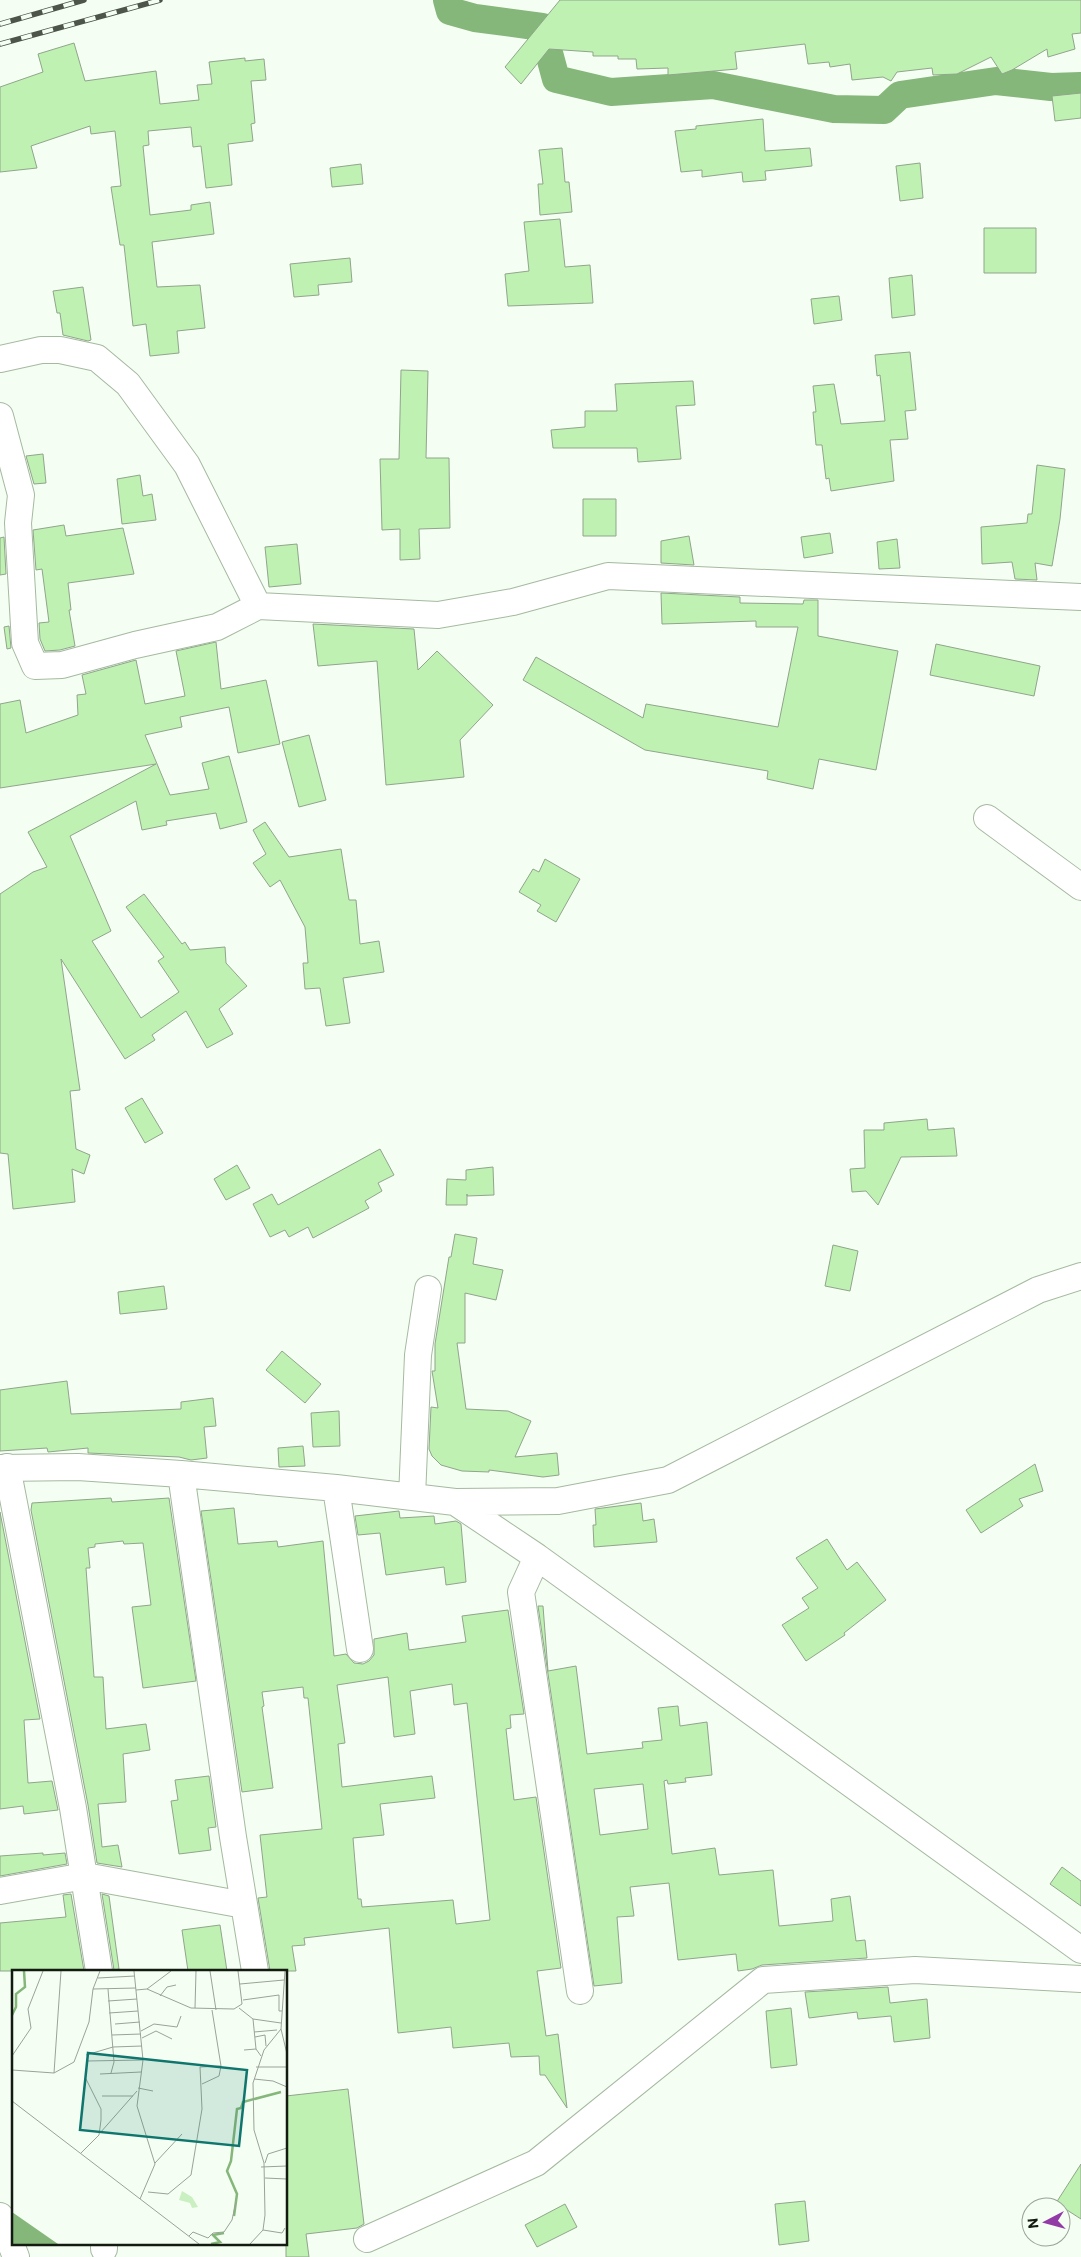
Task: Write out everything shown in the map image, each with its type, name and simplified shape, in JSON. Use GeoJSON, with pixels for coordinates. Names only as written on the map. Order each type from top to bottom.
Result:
{"type":"FeatureCollection","features":[{"type":"Feature","properties":{"kind":"street"},"geometry":{"type":"LineString","coordinates":[[0,359],[41,350],[60,350],[97,358],[128,384],[187,465],[258,606]]}},
{"type":"Feature","properties":{"kind":"street"},"geometry":{"type":"LineString","coordinates":[[0,416],[20,495],[18,523],[25,643],[35,666],[62,665],[135,645],[217,627],[258,606],[438,615],[513,602],[608,576],[1081,597]]}},
{"type":"Feature","properties":{"kind":"street"},"geometry":{"type":"LineString","coordinates":[[987,818],[1081,887]]}},
{"type":"Feature","properties":{"kind":"street"},"geometry":{"type":"LineString","coordinates":[[99,1970],[85,1876],[3,1468],[78,1467],[181,1474],[336,1488],[455,1502],[558,1501],[668,1480],[1038,1290],[1081,1276]]}},
{"type":"Feature","properties":{"kind":"street"},"geometry":{"type":"LineString","coordinates":[[412,1497],[418,1355],[428,1289]]}},
{"type":"Feature","properties":{"kind":"street"},"geometry":{"type":"LineString","coordinates":[[181,1474],[255,1970]]}},
{"type":"Feature","properties":{"kind":"street"},"geometry":{"type":"LineString","coordinates":[[336,1488],[360,1649]]}},
{"type":"Feature","properties":{"kind":"street"},"geometry":{"type":"LineString","coordinates":[[498,1501],[505,1536],[521,1592],[580,1991]]}},
{"type":"Feature","properties":{"kind":"street"},"geometry":{"type":"LineString","coordinates":[[455,1502],[537,1558],[1081,1950]]}},
{"type":"Feature","properties":{"kind":"street"},"geometry":{"type":"LineString","coordinates":[[521,1592],[537,1558]]}},
{"type":"Feature","properties":{"kind":"street"},"geometry":{"type":"LineString","coordinates":[[0,1891],[85,1876],[244,1905]]}},
{"type":"Feature","properties":{"kind":"street"},"geometry":{"type":"LineString","coordinates":[[366,2240],[536,2163],[763,1980],[915,1970],[1081,1980]]}},
{"type":"Feature","properties":{"kind":"street"},"geometry":{"type":"LineString","coordinates":[[0,2216],[16,2257]]}},
{"type":"Feature","properties":{"kind":"building"},"geometry":{"type":"Polygon","coordinates":[[[560,0],[1081,0],[1081,33],[1072,34],[1075,49],[1048,57],[1047,49],[1002,74],[991,57],[957,74],[933,75],[932,68],[897,72],[891,81],[883,77],[852,80],[850,64],[830,67],[829,62],[808,64],[805,44],[735,52],[737,69],[668,75],[668,68],[637,69],[636,59],[618,59],[618,56],[593,56],[593,52],[549,49],[521,84],[505,67],[560,0]]]}},
{"type":"Feature","properties":{"kind":"building"},"geometry":{"type":"Polygon","coordinates":[[[74,43],[85,81],[156,71],[160,104],[199,100],[197,85],[212,84],[209,62],[245,58],[245,61],[264,59],[266,80],[251,81],[255,123],[251,124],[253,141],[228,144],[232,185],[206,188],[201,146],[193,147],[191,127],[148,131],[149,145],[143,146],[150,215],[191,210],[191,205],[210,202],[214,234],[152,242],[157,287],[200,285],[205,328],[177,331],[179,353],[150,356],[146,324],[133,326],[124,245],[120,245],[111,187],[121,186],[115,131],[91,134],[90,126],[31,146],[37,168],[0,172],[0,87],[43,72],[38,54],[74,43]]]}},
{"type":"Feature","properties":{"kind":"building"},"geometry":{"type":"Polygon","coordinates":[[[1081,93],[1081,118],[1055,121],[1052,96],[1081,93]]]}},
{"type":"Feature","properties":{"kind":"building"},"geometry":{"type":"Polygon","coordinates":[[[763,119],[765,151],[810,148],[812,166],[765,171],[766,180],[743,182],[742,172],[702,177],[702,170],[681,172],[675,131],[696,129],[696,126],[763,119]]]}},
{"type":"Feature","properties":{"kind":"building"},"geometry":{"type":"Polygon","coordinates":[[[562,148],[565,182],[569,182],[572,212],[540,215],[538,184],[543,184],[539,150],[562,148]]]}},
{"type":"Feature","properties":{"kind":"building"},"geometry":{"type":"Polygon","coordinates":[[[920,163],[923,198],[900,201],[896,166],[920,163]]]}},
{"type":"Feature","properties":{"kind":"building"},"geometry":{"type":"Polygon","coordinates":[[[361,164],[363,184],[332,187],[330,168],[361,164]]]}},
{"type":"Feature","properties":{"kind":"building"},"geometry":{"type":"Polygon","coordinates":[[[560,219],[565,267],[590,265],[593,303],[508,306],[505,274],[529,271],[524,222],[560,219]]]}},
{"type":"Feature","properties":{"kind":"building"},"geometry":{"type":"Polygon","coordinates":[[[984,228],[1036,228],[1036,273],[984,273],[984,228]]]}},
{"type":"Feature","properties":{"kind":"building"},"geometry":{"type":"Polygon","coordinates":[[[350,258],[352,282],[318,285],[319,295],[294,297],[290,264],[350,258]]]}},
{"type":"Feature","properties":{"kind":"building"},"geometry":{"type":"Polygon","coordinates":[[[912,275],[915,315],[892,318],[889,278],[912,275]]]}},
{"type":"Feature","properties":{"kind":"building"},"geometry":{"type":"Polygon","coordinates":[[[83,287],[91,340],[88,341],[63,335],[60,313],[57,313],[53,291],[83,287]]]}},
{"type":"Feature","properties":{"kind":"building"},"geometry":{"type":"Polygon","coordinates":[[[839,296],[842,320],[814,324],[811,299],[839,296]]]}},
{"type":"Feature","properties":{"kind":"building"},"geometry":{"type":"Polygon","coordinates":[[[910,352],[916,410],[905,411],[908,439],[890,440],[894,481],[831,491],[829,478],[826,479],[822,445],[816,445],[813,412],[816,412],[813,386],[834,384],[841,424],[885,421],[880,375],[877,376],[875,355],[910,352]]]}},
{"type":"Feature","properties":{"kind":"building"},"geometry":{"type":"Polygon","coordinates":[[[401,370],[428,371],[426,458],[449,458],[450,528],[419,529],[420,559],[400,560],[400,529],[382,530],[380,459],[399,459],[401,370]]]}},
{"type":"Feature","properties":{"kind":"building"},"geometry":{"type":"Polygon","coordinates":[[[693,381],[695,405],[676,406],[681,459],[638,462],[637,448],[553,448],[551,430],[585,427],[585,411],[617,411],[615,384],[693,381]]]}},
{"type":"Feature","properties":{"kind":"building"},"geometry":{"type":"Polygon","coordinates":[[[43,454],[46,483],[34,484],[26,456],[43,454]]]}},
{"type":"Feature","properties":{"kind":"building"},"geometry":{"type":"Polygon","coordinates":[[[1037,465],[1065,469],[1060,519],[1052,566],[1035,563],[1037,580],[1015,579],[1012,562],[982,564],[981,527],[1027,523],[1028,514],[1032,514],[1037,465]]]}},
{"type":"Feature","properties":{"kind":"building"},"geometry":{"type":"Polygon","coordinates":[[[140,475],[143,496],[152,494],[156,520],[122,524],[117,479],[140,475]]]}},
{"type":"Feature","properties":{"kind":"building"},"geometry":{"type":"Polygon","coordinates":[[[583,499],[616,499],[616,536],[583,536],[583,499]]]}},
{"type":"Feature","properties":{"kind":"building"},"geometry":{"type":"Polygon","coordinates":[[[64,525],[66,536],[123,528],[134,574],[68,583],[71,610],[69,610],[75,646],[45,651],[40,639],[39,623],[49,622],[42,569],[36,570],[33,530],[64,525]]]}},
{"type":"Feature","properties":{"kind":"building"},"geometry":{"type":"Polygon","coordinates":[[[830,533],[833,553],[804,558],[801,537],[830,533]]]}},
{"type":"Feature","properties":{"kind":"building"},"geometry":{"type":"Polygon","coordinates":[[[689,536],[694,565],[661,563],[661,541],[689,536]]]}},
{"type":"Feature","properties":{"kind":"building"},"geometry":{"type":"Polygon","coordinates":[[[4,537],[6,574],[0,575],[0,538],[4,537]]]}},
{"type":"Feature","properties":{"kind":"building"},"geometry":{"type":"Polygon","coordinates":[[[897,539],[900,568],[879,569],[877,542],[897,539]]]}},
{"type":"Feature","properties":{"kind":"building"},"geometry":{"type":"Polygon","coordinates":[[[297,544],[301,584],[269,587],[265,547],[297,544]]]}},
{"type":"Feature","properties":{"kind":"building"},"geometry":{"type":"Polygon","coordinates":[[[661,593],[740,597],[740,603],[803,604],[804,600],[818,600],[818,636],[898,651],[876,770],[819,759],[813,789],[767,779],[768,771],[645,750],[523,680],[536,657],[643,718],[646,704],[778,727],[798,627],[756,627],[756,621],[662,624],[661,593]]]}},
{"type":"Feature","properties":{"kind":"building"},"geometry":{"type":"Polygon","coordinates":[[[313,624],[414,629],[418,670],[437,651],[493,705],[460,740],[464,777],[386,785],[377,661],[318,666],[313,624]]]}},
{"type":"Feature","properties":{"kind":"building"},"geometry":{"type":"Polygon","coordinates":[[[9,626],[11,648],[7,649],[4,627],[9,626]]]}},
{"type":"Feature","properties":{"kind":"building"},"geometry":{"type":"Polygon","coordinates":[[[216,642],[221,689],[266,680],[280,744],[238,753],[229,707],[180,717],[182,727],[145,735],[170,795],[209,789],[202,763],[229,756],[247,822],[220,829],[216,813],[166,821],[167,825],[142,830],[136,801],[70,836],[111,931],[92,941],[141,1018],[179,992],[158,961],[164,957],[126,907],[144,894],[182,944],[185,942],[190,950],[225,947],[226,963],[247,986],[219,1009],[233,1034],[207,1048],[186,1011],[152,1035],[155,1040],[125,1059],[61,959],[80,1090],[70,1091],[76,1149],[90,1155],[84,1174],[72,1169],[75,1202],[13,1209],[8,1154],[0,1153],[0,894],[33,872],[47,867],[28,832],[156,764],[0,788],[0,704],[20,700],[26,733],[78,715],[77,695],[86,694],[82,675],[136,660],[145,704],[185,696],[176,651],[216,642]]]}},
{"type":"Feature","properties":{"kind":"building"},"geometry":{"type":"Polygon","coordinates":[[[936,644],[1040,666],[1034,696],[930,675],[936,644]]]}},
{"type":"Feature","properties":{"kind":"building"},"geometry":{"type":"Polygon","coordinates":[[[309,735],[326,800],[299,807],[282,742],[309,735]]]}},
{"type":"Feature","properties":{"kind":"building"},"geometry":{"type":"Polygon","coordinates":[[[265,822],[289,857],[341,849],[349,900],[356,900],[360,944],[379,941],[384,972],[343,978],[350,1023],[326,1026],[320,988],[305,989],[303,963],[308,963],[305,927],[280,880],[270,887],[253,863],[266,854],[253,830],[265,822]]]}},
{"type":"Feature","properties":{"kind":"building"},"geometry":{"type":"Polygon","coordinates":[[[545,859],[580,879],[556,922],[537,911],[541,905],[519,892],[533,869],[539,872],[545,859]]]}},
{"type":"Feature","properties":{"kind":"building"},"geometry":{"type":"Polygon","coordinates":[[[142,1098],[163,1133],[145,1143],[125,1108],[142,1098]]]}},
{"type":"Feature","properties":{"kind":"building"},"geometry":{"type":"Polygon","coordinates":[[[927,1119],[928,1130],[954,1128],[957,1156],[901,1157],[878,1205],[866,1191],[852,1192],[850,1169],[865,1168],[864,1130],[884,1130],[884,1123],[927,1119]]]}},
{"type":"Feature","properties":{"kind":"building"},"geometry":{"type":"Polygon","coordinates":[[[380,1149],[394,1175],[378,1183],[382,1191],[365,1201],[369,1208],[313,1238],[308,1227],[289,1237],[285,1230],[270,1237],[253,1204],[272,1194],[278,1205],[380,1149]]]}},
{"type":"Feature","properties":{"kind":"building"},"geometry":{"type":"Polygon","coordinates":[[[237,1165],[250,1188],[226,1200],[214,1179],[237,1165]]]}},
{"type":"Feature","properties":{"kind":"building"},"geometry":{"type":"Polygon","coordinates":[[[493,1167],[494,1195],[467,1196],[467,1205],[446,1205],[447,1179],[466,1180],[466,1170],[493,1167]]]}},
{"type":"Feature","properties":{"kind":"building"},"geometry":{"type":"Polygon","coordinates":[[[455,1234],[477,1238],[473,1264],[503,1270],[496,1300],[465,1293],[465,1343],[457,1343],[466,1409],[508,1411],[531,1421],[515,1457],[557,1453],[559,1475],[543,1477],[489,1470],[489,1472],[462,1471],[441,1465],[432,1456],[429,1449],[431,1407],[438,1408],[432,1371],[435,1371],[435,1344],[449,1257],[451,1257],[455,1234]]]}},
{"type":"Feature","properties":{"kind":"building"},"geometry":{"type":"Polygon","coordinates":[[[833,1245],[858,1251],[850,1291],[825,1286],[833,1245]]]}},
{"type":"Feature","properties":{"kind":"building"},"geometry":{"type":"Polygon","coordinates":[[[164,1286],[167,1309],[120,1314],[118,1292],[164,1286]]]}},
{"type":"Feature","properties":{"kind":"building"},"geometry":{"type":"Polygon","coordinates":[[[282,1351],[321,1384],[305,1403],[266,1370],[282,1351]]]}},
{"type":"Feature","properties":{"kind":"building"},"geometry":{"type":"Polygon","coordinates":[[[67,1381],[71,1414],[181,1409],[181,1402],[213,1398],[216,1426],[204,1427],[207,1458],[191,1460],[179,1457],[88,1453],[88,1448],[48,1452],[47,1448],[0,1451],[0,1390],[67,1381]]]}},
{"type":"Feature","properties":{"kind":"building"},"geometry":{"type":"Polygon","coordinates":[[[339,1411],[340,1446],[313,1447],[311,1413],[339,1411]]]}},
{"type":"Feature","properties":{"kind":"building"},"geometry":{"type":"Polygon","coordinates":[[[303,1446],[305,1466],[279,1467],[278,1448],[303,1446]]]}},
{"type":"Feature","properties":{"kind":"building"},"geometry":{"type":"Polygon","coordinates":[[[1035,1464],[1043,1491],[1019,1499],[1023,1506],[981,1533],[966,1510],[1035,1464]]]}},
{"type":"Feature","properties":{"kind":"building"},"geometry":{"type":"Polygon","coordinates":[[[111,1498],[112,1502],[169,1498],[196,1681],[143,1688],[132,1607],[151,1605],[143,1543],[124,1544],[123,1541],[95,1544],[95,1547],[88,1548],[90,1568],[86,1568],[94,1677],[103,1677],[106,1729],[146,1724],[150,1750],[123,1754],[126,1802],[98,1804],[102,1847],[118,1845],[122,1867],[97,1863],[88,1805],[31,1510],[32,1503],[111,1498]]]}},
{"type":"Feature","properties":{"kind":"building"},"geometry":{"type":"Polygon","coordinates":[[[641,1503],[643,1521],[654,1519],[657,1542],[594,1547],[593,1525],[596,1525],[595,1509],[641,1503]]]}},
{"type":"Feature","properties":{"kind":"building"},"geometry":{"type":"Polygon","coordinates":[[[234,1508],[238,1544],[277,1541],[278,1547],[323,1541],[334,1656],[346,1654],[354,1663],[363,1664],[374,1655],[374,1639],[407,1633],[409,1650],[466,1642],[462,1616],[508,1610],[524,1714],[510,1715],[511,1728],[506,1729],[514,1800],[536,1797],[561,1968],[537,1971],[546,2036],[558,2034],[567,2108],[545,2075],[540,2075],[539,2056],[511,2057],[509,2043],[453,2048],[451,2027],[398,2033],[389,1928],[304,1938],[305,1945],[292,1946],[296,1971],[270,1970],[258,1898],[267,1897],[260,1835],[322,1829],[308,1698],[304,1698],[303,1687],[262,1692],[264,1706],[262,1707],[273,1788],[242,1792],[201,1511],[234,1508]],[[388,1677],[337,1685],[345,1743],[338,1744],[342,1787],[432,1776],[435,1798],[380,1804],[384,1835],[353,1838],[358,1899],[361,1899],[362,1907],[453,1900],[456,1924],[490,1920],[467,1703],[454,1705],[452,1684],[410,1691],[415,1734],[394,1737],[388,1677]]]}},
{"type":"Feature","properties":{"kind":"building"},"geometry":{"type":"Polygon","coordinates":[[[399,1511],[400,1518],[434,1516],[435,1524],[456,1521],[461,1524],[466,1582],[446,1585],[444,1567],[386,1575],[380,1533],[358,1535],[355,1516],[399,1511]]]}},
{"type":"Feature","properties":{"kind":"building"},"geometry":{"type":"Polygon","coordinates":[[[0,1512],[40,1719],[24,1720],[28,1783],[52,1781],[58,1810],[24,1814],[23,1806],[0,1809],[0,1512]]]}},
{"type":"Feature","properties":{"kind":"building"},"geometry":{"type":"Polygon","coordinates":[[[827,1539],[847,1570],[857,1562],[886,1600],[844,1633],[845,1635],[806,1661],[782,1625],[809,1608],[802,1598],[818,1588],[796,1558],[827,1539]]]}},
{"type":"Feature","properties":{"kind":"building"},"geometry":{"type":"Polygon","coordinates":[[[538,1606],[543,1606],[548,1671],[576,1666],[587,1754],[643,1748],[642,1742],[662,1740],[658,1708],[678,1706],[680,1726],[707,1722],[712,1775],[685,1778],[686,1782],[668,1784],[667,1780],[664,1781],[672,1854],[715,1848],[719,1875],[773,1870],[779,1926],[833,1921],[831,1899],[850,1896],[856,1941],[865,1940],[867,1958],[762,1965],[738,1971],[736,1954],[678,1960],[669,1883],[630,1887],[634,1916],[617,1917],[622,1983],[594,1986],[538,1606]],[[643,1784],[594,1789],[600,1835],[648,1829],[643,1784]]]}},
{"type":"Feature","properties":{"kind":"building"},"geometry":{"type":"Polygon","coordinates":[[[209,1776],[216,1827],[208,1828],[211,1850],[179,1854],[171,1801],[178,1800],[175,1780],[209,1776]]]}},
{"type":"Feature","properties":{"kind":"building"},"geometry":{"type":"Polygon","coordinates":[[[43,1853],[43,1855],[65,1853],[67,1864],[0,1876],[0,1856],[43,1853]]]}},
{"type":"Feature","properties":{"kind":"building"},"geometry":{"type":"Polygon","coordinates":[[[1062,1867],[1081,1881],[1081,1906],[1050,1884],[1062,1867]]]}},
{"type":"Feature","properties":{"kind":"building"},"geometry":{"type":"Polygon","coordinates":[[[71,1894],[84,1970],[0,1971],[0,1923],[66,1917],[63,1895],[71,1894]]]}},
{"type":"Feature","properties":{"kind":"building"},"geometry":{"type":"Polygon","coordinates":[[[102,1894],[109,1896],[119,1969],[114,1970],[102,1894]]]}},
{"type":"Feature","properties":{"kind":"building"},"geometry":{"type":"Polygon","coordinates":[[[220,1925],[227,1970],[188,1970],[182,1930],[220,1925]]]}},
{"type":"Feature","properties":{"kind":"building"},"geometry":{"type":"Polygon","coordinates":[[[888,1987],[890,2003],[927,1999],[930,2038],[894,2042],[891,2016],[858,2019],[857,2012],[809,2018],[805,1992],[888,1987]]]}},
{"type":"Feature","properties":{"kind":"building"},"geometry":{"type":"Polygon","coordinates":[[[791,2008],[797,2065],[771,2068],[766,2011],[791,2008]]]}},
{"type":"Feature","properties":{"kind":"building"},"geometry":{"type":"Polygon","coordinates":[[[348,2089],[364,2224],[357,2228],[306,2234],[309,2257],[286,2257],[286,2244],[288,2244],[288,2096],[348,2089]]]}},
{"type":"Feature","properties":{"kind":"building"},"geometry":{"type":"Polygon","coordinates":[[[1081,2164],[1081,2219],[1071,2213],[1071,2197],[1060,2197],[1081,2164]]]}},
{"type":"Feature","properties":{"kind":"building"},"geometry":{"type":"Polygon","coordinates":[[[805,2201],[809,2241],[779,2245],[775,2204],[805,2201]]]}},
{"type":"Feature","properties":{"kind":"building"},"geometry":{"type":"Polygon","coordinates":[[[565,2204],[577,2227],[537,2247],[525,2225],[565,2204]]]}},
{"type":"Feature","properties":{"kind":"waterway"},"geometry":{"type":"LineString","coordinates":[[447,0],[450,11],[475,18],[542,27],[556,79],[611,92],[713,85],[834,109],[884,110],[900,95],[996,81],[1051,87],[1081,86]]}},
{"type":"Feature","properties":{"kind":"railway"},"geometry":{"type":"LineString","coordinates":[[0,24],[84,0]]}},
{"type":"Feature","properties":{"kind":"railway"},"geometry":{"type":"LineString","coordinates":[[0,44],[160,0]]}}]}
